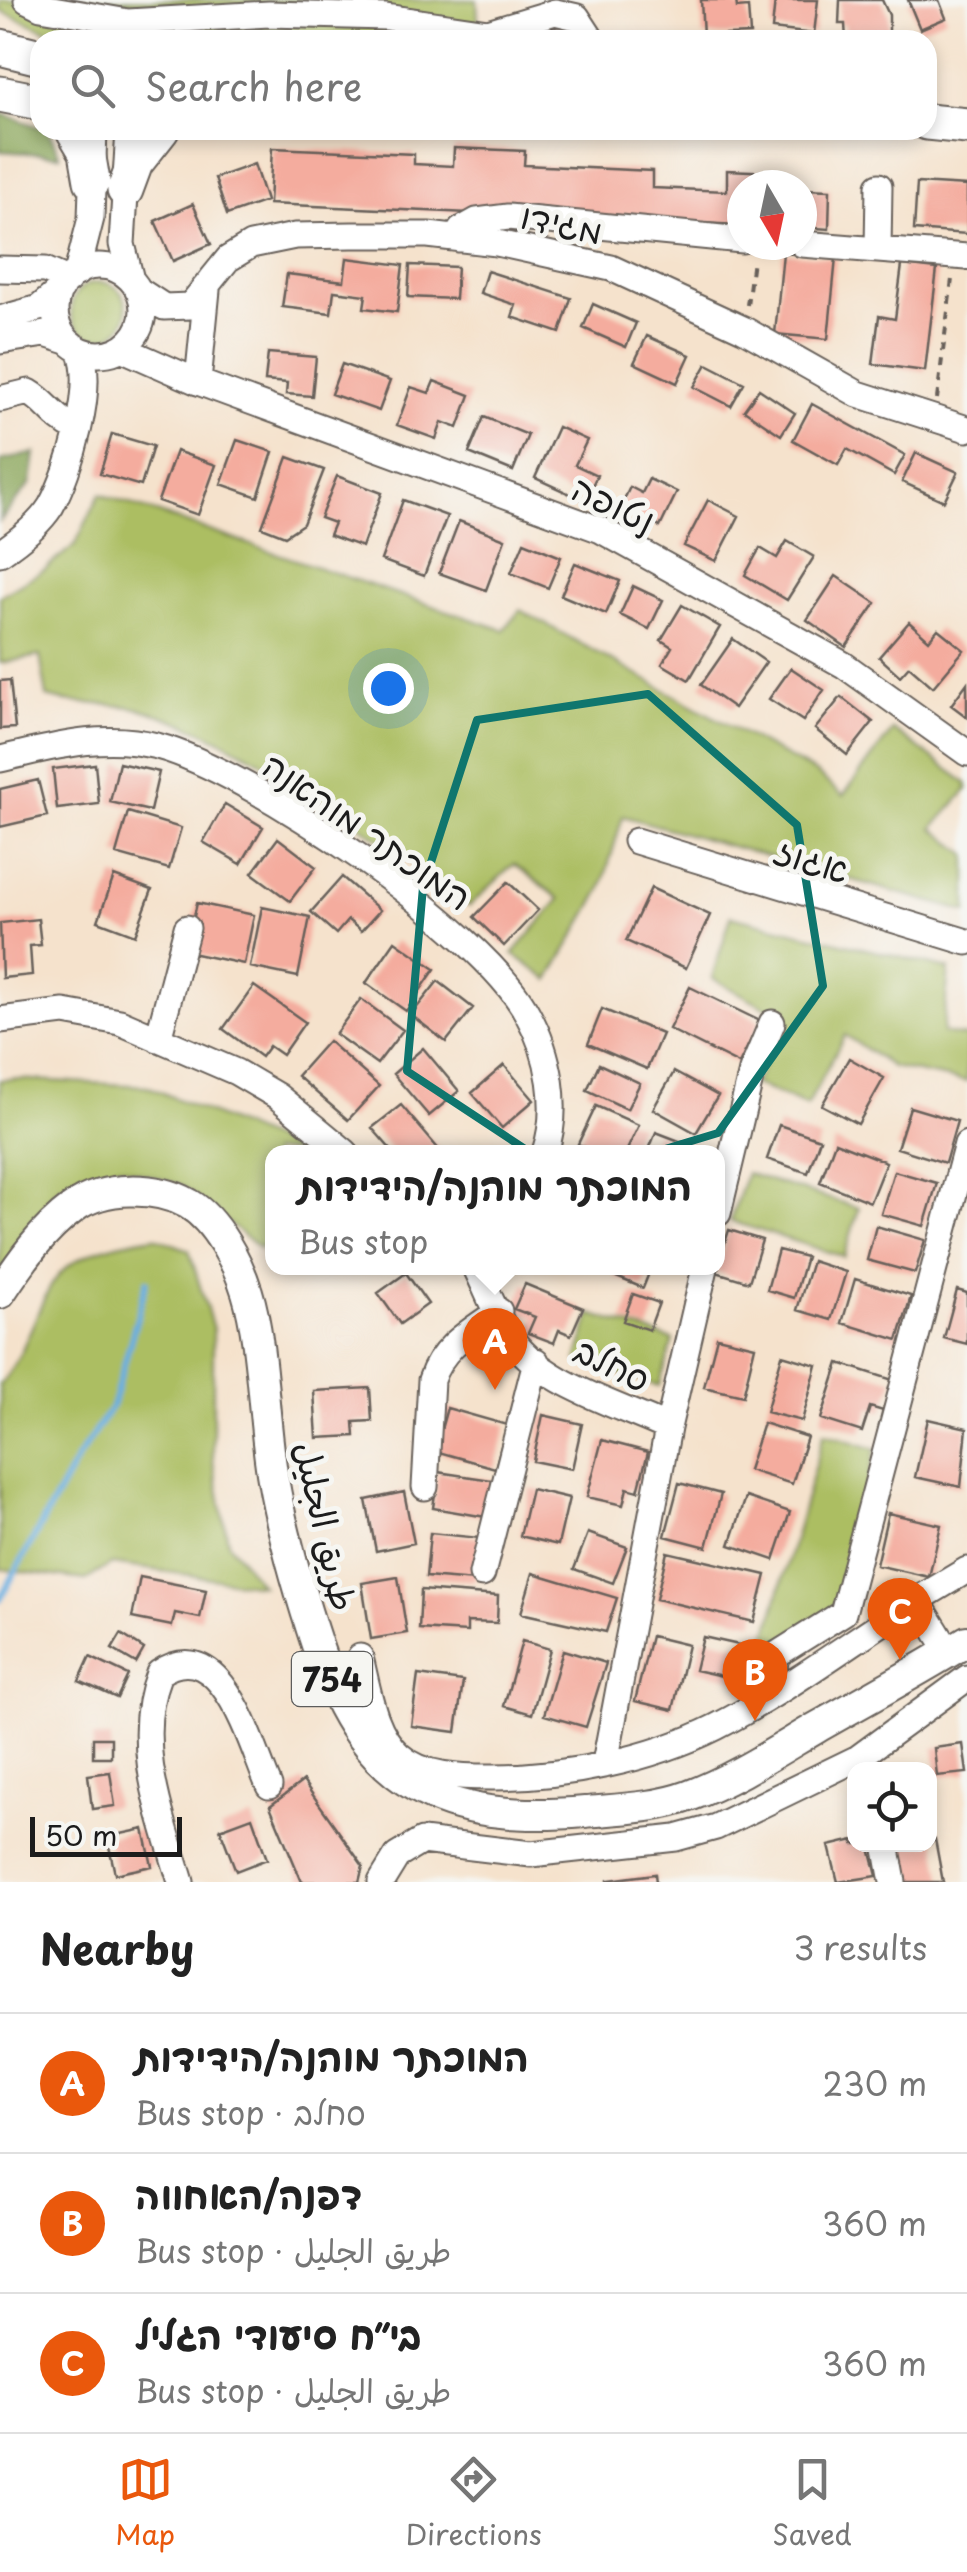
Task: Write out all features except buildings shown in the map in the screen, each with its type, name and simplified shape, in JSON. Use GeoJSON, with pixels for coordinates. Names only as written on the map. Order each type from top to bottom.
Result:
{"type":"FeatureCollection","features":[{"type":"Feature","properties":{"kind":"highway"},"geometry":{"type":"LineString","coordinates":[[0,47],[30,54]]}},
{"type":"Feature","properties":{"kind":"highway"},"geometry":{"type":"LineString","coordinates":[[937,123],[967,126]]}},
{"type":"Feature","properties":{"kind":"highway"},"geometry":{"type":"LineString","coordinates":[[80,140],[109,186],[153,140]]}},
{"type":"Feature","properties":{"kind":"main road","name":"طريق الجليل"},"geometry":{"type":"LineString","coordinates":[[0,1294],[29,1250],[76,1205],[118,1191],[156,1193],[190,1205],[220,1237],[247,1292],[274,1481],[318,1650],[348,1712],[378,1758],[398,1777],[446,1804],[551,1815],[627,1809],[687,1797],[748,1768],[958,1646]]}},
{"type":"Feature","properties":{"kind":"street"},"geometry":{"type":"LineString","coordinates":[[26,0],[41,7],[128,22],[269,14],[386,17],[474,30]]}},
{"type":"Feature","properties":{"kind":"street"},"geometry":{"type":"LineString","coordinates":[[495,30],[554,12],[576,16],[585,30]]}},
{"type":"Feature","properties":{"kind":"street"},"geometry":{"type":"LineString","coordinates":[[76,429],[116,350],[132,339],[137,295],[97,140]]}},
{"type":"Feature","properties":{"kind":"street"},"geometry":{"type":"LineString","coordinates":[[0,554],[49,509],[76,429],[88,388],[73,345],[56,316],[68,280],[88,244],[125,140]]}},
{"type":"Feature","properties":{"kind":"street"},"geometry":{"type":"LineString","coordinates":[[878,250],[879,186]]}},
{"type":"Feature","properties":{"kind":"street"},"geometry":{"type":"LineString","coordinates":[[459,239],[462,230],[477,221],[508,217],[727,239]]}},
{"type":"Feature","properties":{"kind":"street","name":"מגידו"},"geometry":{"type":"LineString","coordinates":[[207,290],[228,259],[250,244],[295,236],[352,234],[459,239],[611,268],[743,330],[858,394],[967,429]]}},
{"type":"Feature","properties":{"kind":"street"},"geometry":{"type":"LineString","coordinates":[[817,245],[961,256]]}},
{"type":"Feature","properties":{"kind":"street"},"geometry":{"type":"LineString","coordinates":[[0,318],[39,308],[68,280],[105,267],[137,295],[164,306],[190,306],[207,290]]}},
{"type":"Feature","properties":{"kind":"street"},"geometry":{"type":"LineString","coordinates":[[0,270],[45,270],[68,280]]}},
{"type":"Feature","properties":{"kind":"street"},"geometry":{"type":"LineString","coordinates":[[198,382],[207,290]]}},
{"type":"Feature","properties":{"kind":"street","name":"נטופה"},"geometry":{"type":"LineString","coordinates":[[137,295],[154,344],[198,382]]}},
{"type":"Feature","properties":{"kind":"street"},"geometry":{"type":"LineString","coordinates":[[0,341],[44,334],[73,345],[116,350]]}},
{"type":"Feature","properties":{"kind":"street","name":"נטופה"},"geometry":{"type":"LineString","coordinates":[[116,350],[601,530],[844,665],[967,754]]}},
{"type":"Feature","properties":{"kind":"street"},"geometry":{"type":"LineString","coordinates":[[0,399],[29,392],[42,399],[48,414],[76,429]]}},
{"type":"Feature","properties":{"kind":"street","name":"המוכתר מוהאנה"},"geometry":{"type":"LineString","coordinates":[[0,759],[82,740],[123,740],[158,746],[203,762],[391,880],[464,940],[526,1010],[545,1051],[552,1099],[545,1145]]}},
{"type":"Feature","properties":{"kind":"street","name":"אגוז"},"geometry":{"type":"LineString","coordinates":[[636,841],[967,942]]}},
{"type":"Feature","properties":{"kind":"street"},"geometry":{"type":"LineString","coordinates":[[158,1039],[187,928]]}},
{"type":"Feature","properties":{"kind":"street"},"geometry":{"type":"LineString","coordinates":[[0,1020],[40,1012],[89,1014],[158,1039],[263,1088],[336,1145]]}},
{"type":"Feature","properties":{"kind":"street"},"geometry":{"type":"LineString","coordinates":[[725,1184],[752,1071],[772,1024]]}},
{"type":"Feature","properties":{"kind":"street"},"geometry":{"type":"LineString","coordinates":[[770,1693],[776,1655],[842,1613],[967,1144]]}},
{"type":"Feature","properties":{"kind":"street","name":"סחלב"},"geometry":{"type":"LineString","coordinates":[[480,1275],[507,1332],[536,1362],[561,1379],[668,1428],[703,1275]]}},
{"type":"Feature","properties":{"kind":"street"},"geometry":{"type":"LineString","coordinates":[[424,1486],[431,1380],[436,1364],[454,1342],[498,1311]]}},
{"type":"Feature","properties":{"kind":"street"},"geometry":{"type":"LineString","coordinates":[[482,1574],[536,1362]]}},
{"type":"Feature","properties":{"kind":"street"},"geometry":{"type":"LineString","coordinates":[[606,1763],[668,1428]]}},
{"type":"Feature","properties":{"kind":"street"},"geometry":{"type":"LineString","coordinates":[[360,1657],[376,1720],[396,1753],[418,1770],[468,1777],[524,1777],[606,1763],[711,1729],[967,1570]]}},
{"type":"Feature","properties":{"kind":"street"},"geometry":{"type":"LineString","coordinates":[[917,1600],[958,1646]]}},
{"type":"Feature","properties":{"kind":"street"},"geometry":{"type":"LineString","coordinates":[[181,1882],[148,1756],[146,1723],[159,1674],[175,1662],[194,1662],[215,1674],[268,1786]]}},
{"type":"Feature","properties":{"kind":"street"},"geometry":{"type":"LineString","coordinates":[[862,1762],[967,1678]]}},
{"type":"Feature","properties":{"kind":"street"},"geometry":{"type":"LineString","coordinates":[[381,1882],[396,1856],[422,1841],[531,1854],[676,1838],[716,1827],[847,1770]]}},
{"type":"Feature","properties":{"kind":"street"},"geometry":{"type":"LineString","coordinates":[[888,1852],[894,1882]]}},
{"type":"Feature","properties":{"kind":"path"},"geometry":{"type":"LineString","coordinates":[[934,418],[961,256]]}},
{"type":"Feature","properties":{"kind":"path"},"geometry":{"type":"LineString","coordinates":[[743,330],[752,260]]}},
{"type":"Feature","properties":{"kind":"highlighted area"},"geometry":{"type":"Polygon","coordinates":[[[648,694],[797,825],[823,986],[718,1133],[569,1178],[407,1071],[423,887],[477,720],[648,694]]]}},
{"type":"Feature","properties":{"kind":"green space"},"geometry":{"type":"Polygon","coordinates":[[[0,0],[477,0],[479,30],[45,30],[0,11],[0,0]]]}},
{"type":"Feature","properties":{"kind":"green space"},"geometry":{"type":"Polygon","coordinates":[[[0,113],[30,124],[30,140],[53,140],[60,155],[0,151],[0,113]]]}},
{"type":"Feature","properties":{"kind":"green space"},"geometry":{"type":"Polygon","coordinates":[[[99,282],[119,290],[127,310],[119,330],[99,338],[79,330],[71,310],[79,290],[99,282]]]}},
{"type":"Feature","properties":{"kind":"green space"},"geometry":{"type":"Polygon","coordinates":[[[35,453],[31,483],[0,521],[0,461],[35,453]]]}},
{"type":"Feature","properties":{"kind":"green space"},"geometry":{"type":"Polygon","coordinates":[[[100,494],[504,630],[520,610],[817,774],[843,796],[893,730],[967,783],[967,790],[933,828],[967,854],[967,912],[623,816],[601,890],[549,980],[513,954],[560,899],[514,864],[469,906],[314,794],[230,745],[144,710],[47,697],[40,656],[0,663],[0,596],[75,545],[100,494]]]}},
{"type":"Feature","properties":{"kind":"green space"},"geometry":{"type":"Polygon","coordinates":[[[731,916],[949,969],[943,1033],[967,1037],[967,1082],[892,1067],[845,1035],[807,1106],[754,1084],[787,1019],[712,978],[731,916]]]}},
{"type":"Feature","properties":{"kind":"green space"},"geometry":{"type":"Polygon","coordinates":[[[0,1080],[147,1086],[284,1145],[265,1145],[265,1242],[260,1249],[181,1185],[119,1166],[58,1188],[0,1275],[0,1080]]]}},
{"type":"Feature","properties":{"kind":"green space"},"geometry":{"type":"Polygon","coordinates":[[[746,1173],[859,1208],[844,1257],[730,1221],[746,1173]]]}},
{"type":"Feature","properties":{"kind":"green space"},"geometry":{"type":"Polygon","coordinates":[[[155,1237],[189,1250],[213,1329],[213,1461],[228,1542],[261,1585],[112,1564],[86,1580],[0,1569],[0,1384],[61,1273],[93,1252],[155,1237]]]}},
{"type":"Feature","properties":{"kind":"green space"},"geometry":{"type":"Polygon","coordinates":[[[591,1314],[674,1340],[659,1386],[577,1360],[591,1314]]]}},
{"type":"Feature","properties":{"kind":"green space"},"geometry":{"type":"Polygon","coordinates":[[[824,1433],[876,1449],[832,1630],[757,1671],[824,1433]]]}},
{"type":"Feature","properties":{"kind":"waterway"},"geometry":{"type":"LineString","coordinates":[[0,1600],[77,1459],[113,1404],[147,1281]]}},
{"type":"Feature","properties":{"kind":"place","name":"המוכתר מוהנה/הידידות"},"geometry":{"type":"Point","coordinates":[495,1390]}},
{"type":"Feature","properties":{"kind":"place","name":"בי״ח סיעודי הגליל"},"geometry":{"type":"Point","coordinates":[900,1660]}},
{"type":"Feature","properties":{"kind":"place","name":"דפנה/האחווה"},"geometry":{"type":"Point","coordinates":[755,1721]}}]}
